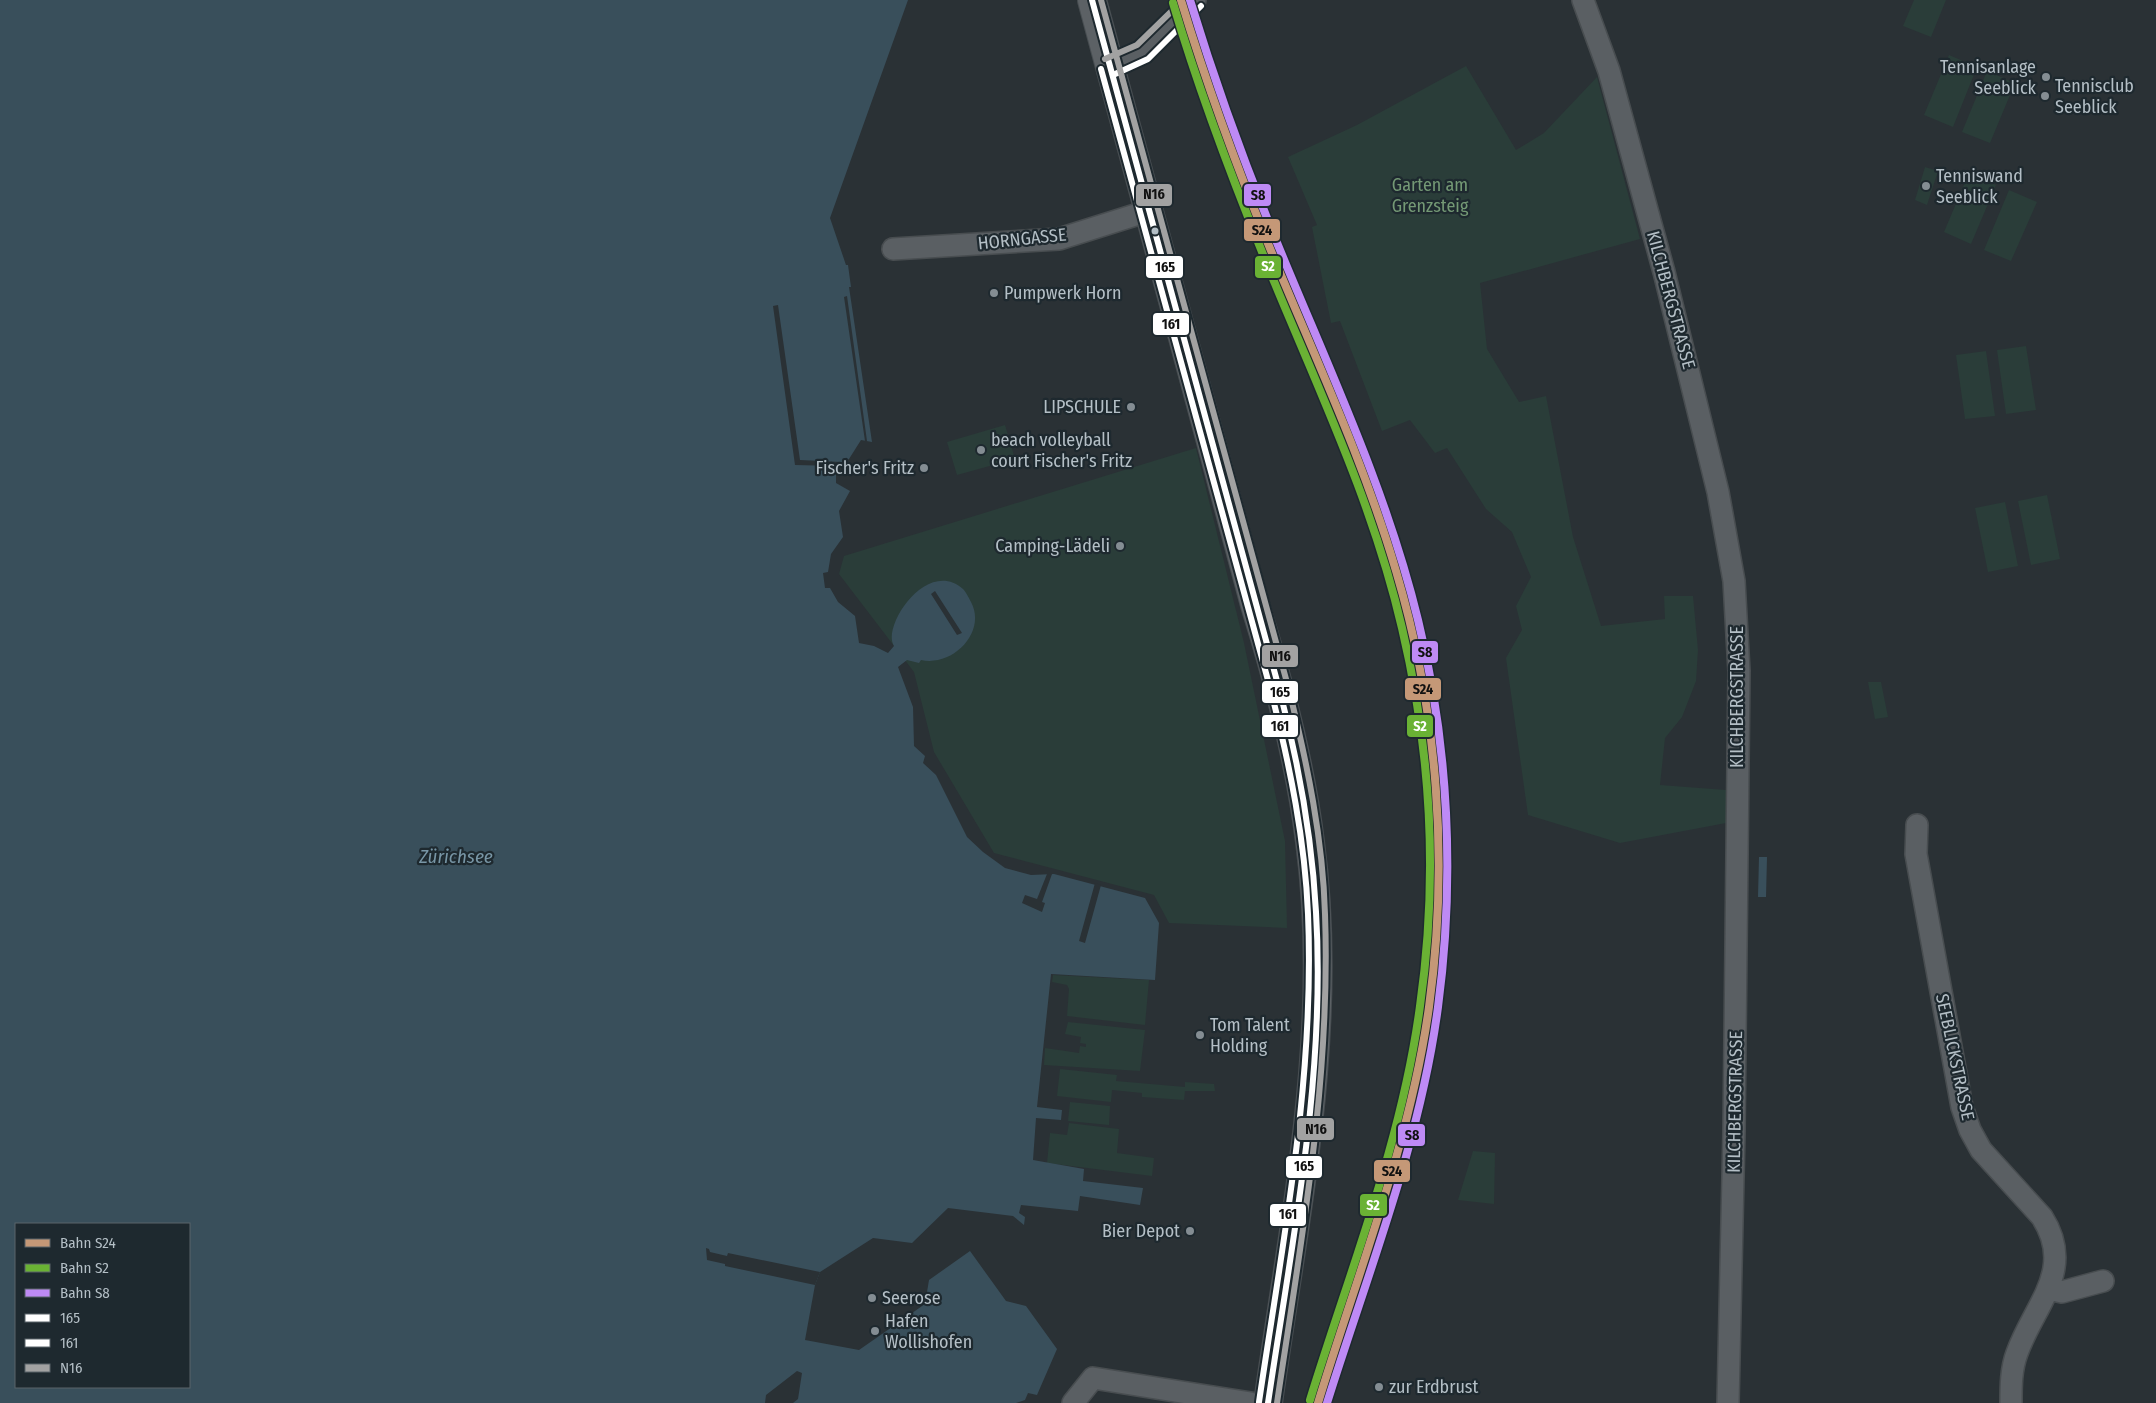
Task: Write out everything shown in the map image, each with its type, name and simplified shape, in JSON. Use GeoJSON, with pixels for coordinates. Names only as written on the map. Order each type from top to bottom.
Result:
{"type":"FeatureCollection","features":[{"type":"Feature","properties":{"kind":"main road"},"geometry":{"type":"LineString","coordinates":[[1092,0],[1148,211],[1275,669],[1294,747],[1310,843],[1317,962],[1314,1053],[1301,1188],[1268,1403]]}},
{"type":"Feature","properties":{"kind":"street"},"geometry":{"type":"LineString","coordinates":[[1109,67],[1142,52],[1194,0]]}},
{"type":"Feature","properties":{"kind":"street","name":"KILCHBERGSTRASSE"},"geometry":{"type":"LineString","coordinates":[[1585,5],[1612,80],[1669,290],[1716,482],[1734,581],[1739,671],[1735,1102],[1728,1403]]}},
{"type":"Feature","properties":{"kind":"street","name":"HORNGASSE"},"geometry":{"type":"LineString","coordinates":[[893,249],[1059,239],[1148,211]]}},
{"type":"Feature","properties":{"kind":"street","name":"SEEBLICKSTRASSE"},"geometry":{"type":"LineString","coordinates":[[1917,825],[1916,854],[1962,1107],[1970,1130],[1981,1150],[2042,1216],[2050,1228],[2055,1252],[2049,1290],[2016,1355],[2011,1377],[2011,1403]]}},
{"type":"Feature","properties":{"kind":"street"},"geometry":{"type":"LineString","coordinates":[[2049,1290],[2062,1292],[2103,1281]]}},
{"type":"Feature","properties":{"kind":"street"},"geometry":{"type":"LineString","coordinates":[[1073,1403],[1093,1378],[1251,1403]]}},
{"type":"Feature","properties":{"kind":"green space"},"geometry":{"type":"Polygon","coordinates":[[[1914,0],[1946,0],[1931,37],[1903,26],[1914,0]]]}},
{"type":"Feature","properties":{"kind":"green space"},"geometry":{"type":"Polygon","coordinates":[[[1949,55],[1977,67],[1953,127],[1924,115],[1949,55]]]}},
{"type":"Feature","properties":{"kind":"green space","name":"Garten am Grenzsteig"},"geometry":{"type":"Polygon","coordinates":[[[1466,66],[1516,150],[1544,133],[1597,77],[1640,239],[1480,283],[1487,349],[1519,402],[1546,396],[1573,537],[1601,626],[1665,619],[1664,596],[1693,596],[1698,650],[1696,681],[1682,717],[1665,738],[1660,785],[1726,790],[1726,823],[1620,843],[1528,815],[1506,658],[1522,630],[1516,606],[1531,577],[1512,532],[1486,509],[1447,448],[1435,453],[1410,420],[1382,431],[1340,321],[1331,323],[1312,227],[1317,225],[1288,157],[1357,125],[1466,66]]]}},
{"type":"Feature","properties":{"kind":"green space"},"geometry":{"type":"Polygon","coordinates":[[[1987,71],[2015,83],[1990,143],[1962,132],[1987,71]]]}},
{"type":"Feature","properties":{"kind":"green space","name":"Tenniswand Seeblick"},"geometry":{"type":"Polygon","coordinates":[[[1925,167],[1938,171],[1927,205],[1915,200],[1925,167]]]}},
{"type":"Feature","properties":{"kind":"green space"},"geometry":{"type":"Polygon","coordinates":[[[1969,173],[1996,185],[1971,244],[1944,232],[1969,173]]]}},
{"type":"Feature","properties":{"kind":"green space"},"geometry":{"type":"Polygon","coordinates":[[[2009,190],[2037,202],[2011,261],[1984,250],[2009,190]]]}},
{"type":"Feature","properties":{"kind":"green space"},"geometry":{"type":"Polygon","coordinates":[[[2026,346],[2036,410],[2006,414],[1997,350],[2026,346]]]}},
{"type":"Feature","properties":{"kind":"green space"},"geometry":{"type":"Polygon","coordinates":[[[1986,351],[1995,416],[1965,419],[1956,355],[1986,351]]]}},
{"type":"Feature","properties":{"kind":"green space","name":"beach volleyball court Fischer's Fritz"},"geometry":{"type":"Polygon","coordinates":[[[1005,425],[1015,459],[957,475],[947,442],[1005,425]]]}},
{"type":"Feature","properties":{"kind":"green space"},"geometry":{"type":"Polygon","coordinates":[[[1196,448],[1244,643],[1285,841],[1287,928],[1169,923],[1154,895],[994,853],[934,752],[914,672],[839,574],[844,556],[1196,448]]]}},
{"type":"Feature","properties":{"kind":"green space"},"geometry":{"type":"Polygon","coordinates":[[[2047,495],[2060,559],[2031,565],[2018,501],[2047,495]]]}},
{"type":"Feature","properties":{"kind":"green space"},"geometry":{"type":"Polygon","coordinates":[[[2005,502],[2018,566],[1988,572],[1975,508],[2005,502]]]}},
{"type":"Feature","properties":{"kind":"green space"},"geometry":{"type":"Polygon","coordinates":[[[1868,682],[1881,682],[1888,717],[1875,719],[1868,682]]]}},
{"type":"Feature","properties":{"kind":"green space"},"geometry":{"type":"Polygon","coordinates":[[[1053,975],[1149,980],[1145,1025],[1067,1016],[1069,989],[1067,985],[1052,982],[1053,975]]]}},
{"type":"Feature","properties":{"kind":"green space"},"geometry":{"type":"Polygon","coordinates":[[[1068,1022],[1145,1030],[1140,1071],[1044,1065],[1045,1048],[1079,1053],[1080,1046],[1086,1047],[1086,1044],[1080,1043],[1081,1037],[1065,1034],[1068,1022]]]}},
{"type":"Feature","properties":{"kind":"green space"},"geometry":{"type":"Polygon","coordinates":[[[1060,1069],[1117,1075],[1116,1081],[1185,1087],[1185,1082],[1214,1084],[1215,1091],[1185,1091],[1184,1100],[1142,1097],[1142,1093],[1112,1090],[1111,1102],[1057,1096],[1060,1069]]]}},
{"type":"Feature","properties":{"kind":"green space"},"geometry":{"type":"Polygon","coordinates":[[[1070,1102],[1110,1106],[1109,1125],[1068,1121],[1070,1102]]]}},
{"type":"Feature","properties":{"kind":"green space"},"geometry":{"type":"Polygon","coordinates":[[[1069,1123],[1119,1129],[1117,1153],[1154,1158],[1152,1176],[1047,1163],[1050,1133],[1067,1135],[1069,1123]]]}},
{"type":"Feature","properties":{"kind":"green space"},"geometry":{"type":"Polygon","coordinates":[[[1473,1151],[1495,1153],[1494,1204],[1458,1200],[1473,1151]]]}},
{"type":"Feature","properties":{"kind":"water","name":"Zürichsee"},"geometry":{"type":"Polygon","coordinates":[[[0,0],[908,0],[830,218],[846,265],[848,265],[851,287],[849,287],[872,442],[861,440],[849,459],[836,468],[836,483],[850,491],[839,511],[843,537],[831,554],[828,572],[823,573],[825,588],[830,588],[838,602],[855,616],[859,643],[874,646],[888,653],[894,646],[892,637],[894,625],[910,598],[922,588],[935,582],[949,581],[963,589],[975,613],[971,635],[964,645],[955,653],[945,658],[933,661],[921,660],[919,663],[907,660],[898,667],[913,707],[914,746],[925,756],[923,763],[936,775],[967,837],[983,852],[1005,868],[1031,875],[1054,874],[1145,898],[1159,923],[1155,980],[1051,974],[1037,1107],[1062,1110],[1061,1120],[1036,1118],[1033,1160],[1084,1169],[1083,1181],[1143,1188],[1140,1205],[1080,1196],[1078,1211],[1021,1205],[1019,1213],[1025,1217],[1024,1225],[1013,1216],[948,1208],[912,1243],[873,1238],[820,1272],[815,1285],[805,1340],[859,1350],[925,1304],[929,1280],[970,1251],[1006,1301],[1026,1306],[1057,1349],[1037,1395],[1028,1393],[1025,1400],[1016,1403],[0,1403],[0,0]]]}},
{"type":"Feature","properties":{"kind":"water"},"geometry":{"type":"Polygon","coordinates":[[[1759,857],[1767,857],[1766,897],[1758,897],[1759,857]]]}},
{"type":"Feature","properties":{"kind":"pier"},"geometry":{"type":"Polygon","coordinates":[[[847,296],[867,441],[865,441],[844,297],[847,296]]]}},
{"type":"Feature","properties":{"kind":"pier"},"geometry":{"type":"Polygon","coordinates":[[[778,305],[800,460],[842,463],[837,466],[795,465],[773,306],[778,305]]]}},
{"type":"Feature","properties":{"kind":"pier"},"geometry":{"type":"Polygon","coordinates":[[[935,591],[962,633],[957,635],[931,594],[935,591]]]}},
{"type":"Feature","properties":{"kind":"pier"},"geometry":{"type":"Polygon","coordinates":[[[1047,874],[1052,874],[1042,902],[1045,903],[1042,912],[1022,903],[1025,895],[1037,899],[1047,874]]]}},
{"type":"Feature","properties":{"kind":"pier"},"geometry":{"type":"Polygon","coordinates":[[[1095,883],[1101,885],[1085,943],[1079,941],[1095,883]]]}},
{"type":"Feature","properties":{"kind":"pier"},"geometry":{"type":"Polygon","coordinates":[[[706,1248],[710,1252],[727,1256],[728,1253],[820,1272],[815,1285],[725,1266],[725,1264],[707,1260],[706,1248]]]}},
{"type":"Feature","properties":{"kind":"pier"},"geometry":{"type":"Polygon","coordinates":[[[797,1371],[802,1373],[798,1399],[793,1403],[765,1403],[766,1395],[797,1371]]]}},
{"type":"Feature","properties":{"kind":"rail line","name":"S24"},"geometry":{"type":"LineString","coordinates":[[1181,0],[1213,99],[1237,165],[1340,415],[1384,531],[1410,624],[1422,678],[1436,788],[1438,898],[1435,952],[1429,1007],[1420,1058],[1396,1158],[1318,1403]]}},
{"type":"Feature","properties":{"kind":"rail line","name":"S8"},"geometry":{"type":"LineString","coordinates":[[1190,0],[1222,99],[1246,165],[1359,439],[1391,528],[1418,620],[1437,716],[1442,764],[1446,813],[1446,910],[1438,1007],[1430,1058],[1406,1158],[1327,1403]]}},
{"type":"Feature","properties":{"kind":"rail line","name":"S2"},"geometry":{"type":"LineString","coordinates":[[1173,3],[1196,76],[1235,184],[1347,457],[1378,541],[1391,584],[1412,674],[1425,768],[1429,816],[1429,911],[1426,959],[1412,1057],[1388,1156],[1310,1400]]}},
{"type":"Feature","properties":{"kind":"transit line","name":"165"},"geometry":{"type":"LineString","coordinates":[[1092,0],[1280,692],[1299,774],[1308,829],[1316,912],[1318,974],[1312,1097],[1305,1158],[1268,1403]]}},
{"type":"Feature","properties":{"kind":"transit line","name":"N16"},"geometry":{"type":"LineString","coordinates":[[1101,0],[1289,690],[1308,773],[1321,858],[1324,886],[1326,976],[1319,1099],[1304,1221],[1277,1403]]}},
{"type":"Feature","properties":{"kind":"transit line","name":"N16"},"geometry":{"type":"LineString","coordinates":[[1105,59],[1137,45],[1183,0]]}},
{"type":"Feature","properties":{"kind":"transit line","name":"161"},"geometry":{"type":"LineString","coordinates":[[1113,75],[1148,59],[1201,6]]}},
{"type":"Feature","properties":{"kind":"transit line","name":"161"},"geometry":{"type":"LineString","coordinates":[[1101,69],[1272,695],[1291,776],[1304,859],[1308,914],[1309,975],[1307,1037],[1302,1098],[1287,1220],[1259,1402]]}},
{"type":"Feature","properties":{"kind":"place","name":"Tennisanlage Seeblick"},"geometry":{"type":"Point","coordinates":[2046,77]}},
{"type":"Feature","properties":{"kind":"place","name":"Tennisclub Seeblick"},"geometry":{"type":"Point","coordinates":[2045,96]}},
{"type":"Feature","properties":{"kind":"place","name":"Tenniswand Seeblick"},"geometry":{"type":"Point","coordinates":[1926,186]}},
{"type":"Feature","properties":{"kind":"place","name":"Pumpwerk Horn"},"geometry":{"type":"Point","coordinates":[994,293]}},
{"type":"Feature","properties":{"kind":"place","name":"LIPSCHULE"},"geometry":{"type":"Point","coordinates":[1131,407]}},
{"type":"Feature","properties":{"kind":"place","name":"beach volleyball court Fischer's Fritz"},"geometry":{"type":"Point","coordinates":[981,450]}},
{"type":"Feature","properties":{"kind":"place","name":"Fischer's Fritz"},"geometry":{"type":"Point","coordinates":[924,468]}},
{"type":"Feature","properties":{"kind":"place","name":"Camping-Lädeli"},"geometry":{"type":"Point","coordinates":[1120,546]}},
{"type":"Feature","properties":{"kind":"place","name":"Tom Talent Holding"},"geometry":{"type":"Point","coordinates":[1200,1035]}},
{"type":"Feature","properties":{"kind":"place","name":"Bier Depot"},"geometry":{"type":"Point","coordinates":[1190,1231]}},
{"type":"Feature","properties":{"kind":"place","name":"Seerose"},"geometry":{"type":"Point","coordinates":[872,1298]}},
{"type":"Feature","properties":{"kind":"place","name":"Hafen Wollishofen"},"geometry":{"type":"Point","coordinates":[875,1331]}},
{"type":"Feature","properties":{"kind":"place","name":"zur Erdbrust"},"geometry":{"type":"Point","coordinates":[1379,1387]}}]}
